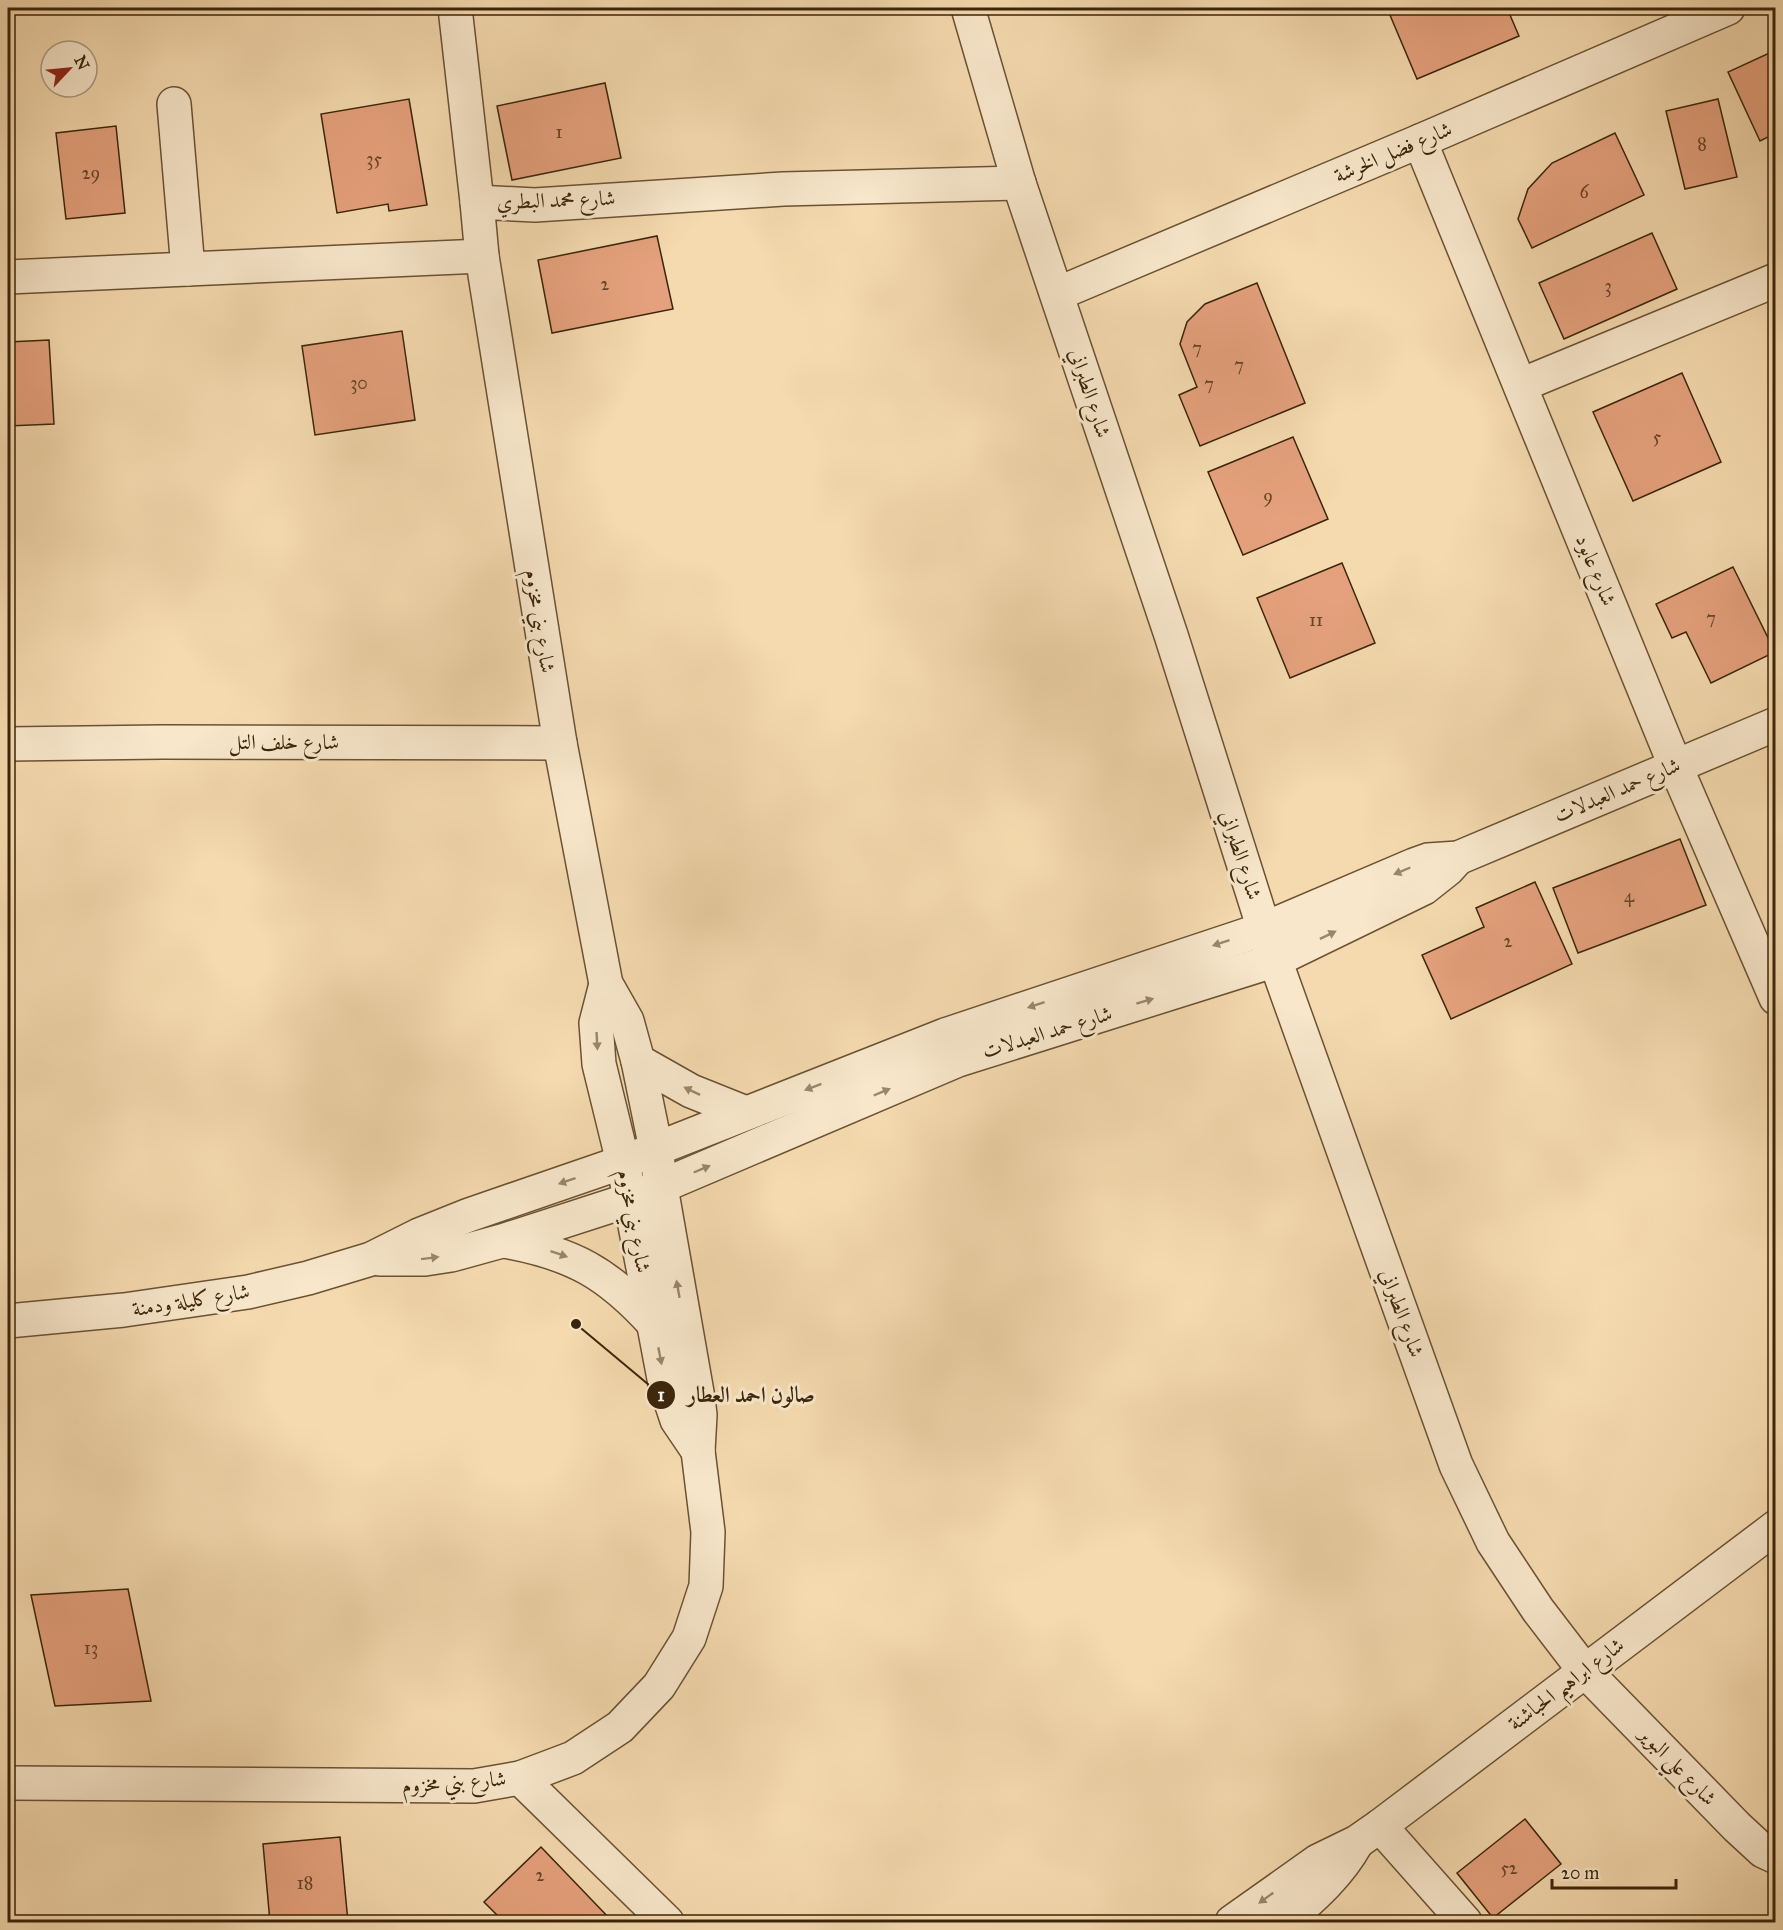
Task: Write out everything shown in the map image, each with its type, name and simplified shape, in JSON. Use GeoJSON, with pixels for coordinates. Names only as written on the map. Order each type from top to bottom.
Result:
{"type":"FeatureCollection","features":[{"type":"Feature","properties":{"kind":"street"},"geometry":{"type":"LineString","coordinates":[[455,8],[477,202]]}},
{"type":"Feature","properties":{"kind":"street","name":"شارع الطبراني"},"geometry":{"type":"LineString","coordinates":[[968,8],[1019,183],[1171,634],[1264,929],[1456,1465],[1493,1542],[1538,1610],[1584,1670]]}},
{"type":"Feature","properties":{"kind":"street","name":"شارع فضل الخرشة"},"geometry":{"type":"LineString","coordinates":[[1057,294],[1728,8]]}},
{"type":"Feature","properties":{"kind":"street"},"geometry":{"type":"LineString","coordinates":[[174,104],[188,268]]}},
{"type":"Feature","properties":{"kind":"street","name":"شارع عابود"},"geometry":{"type":"LineString","coordinates":[[1420,141],[1676,765],[1776,998]]}},
{"type":"Feature","properties":{"kind":"street","name":"شارع محمد البطري"},"geometry":{"type":"LineString","coordinates":[[482,256],[477,202],[535,204],[783,189],[1019,183]]}},
{"type":"Feature","properties":{"kind":"street"},"geometry":{"type":"LineString","coordinates":[[8,277],[482,256]]}},
{"type":"Feature","properties":{"kind":"street","name":"شارع بني مخزوم"},"geometry":{"type":"LineString","coordinates":[[8,1783],[428,1786],[474,1785],[520,1778],[573,1758],[620,1727],[659,1686],[689,1638],[706,1586],[708,1532],[698,1451],[700,1415],[698,1398],[656,1149],[638,1061],[627,1021],[606,984],[560,743],[482,256]]}},
{"type":"Feature","properties":{"kind":"street"},"geometry":{"type":"LineString","coordinates":[[1521,385],[1776,280]]}},
{"type":"Feature","properties":{"kind":"street","name":"شارع حمد العبدلات"},"geometry":{"type":"LineString","coordinates":[[629,1200],[661,1187],[952,1047],[1264,929],[1414,865],[1428,860],[1458,858],[1776,724]]}},
{"type":"Feature","properties":{"kind":"street","name":"شارع خلف التل"},"geometry":{"type":"LineString","coordinates":[[8,744],[560,743]]}},
{"type":"Feature","properties":{"kind":"street","name":"شارع حمد العبدلات"},"geometry":{"type":"LineString","coordinates":[[623,1162],[746,1113],[952,1047],[1276,960],[1424,888],[1458,858]]}},
{"type":"Feature","properties":{"kind":"street","name":"شارع بني مخزوم"},"geometry":{"type":"LineString","coordinates":[[606,984],[596,1023],[599,1064],[623,1162],[670,1402],[677,1420],[698,1451]]}},
{"type":"Feature","properties":{"kind":"street"},"geometry":{"type":"LineString","coordinates":[[638,1061],[691,1091],[746,1113]]}},
{"type":"Feature","properties":{"kind":"street","name":"شارع كليلة ودمنة"},"geometry":{"type":"LineString","coordinates":[[8,1321],[124,1310],[248,1292],[308,1278],[371,1259],[419,1235],[469,1215],[623,1162]]}},
{"type":"Feature","properties":{"kind":"street","name":"شارع كليلة ودمنة"},"geometry":{"type":"LineString","coordinates":[[371,1259],[425,1259],[460,1253],[629,1200]]}},
{"type":"Feature","properties":{"kind":"street"},"geometry":{"type":"LineString","coordinates":[[502,1241],[537,1247],[571,1258],[592,1270],[630,1298],[654,1324]]}},
{"type":"Feature","properties":{"kind":"street","name":"شارع ابراهيم الحباشنة"},"geometry":{"type":"LineString","coordinates":[[1232,1923],[1318,1861],[1369,1834],[1776,1527]]}},
{"type":"Feature","properties":{"kind":"street","name":"شارع علي البوير"},"geometry":{"type":"LineString","coordinates":[[1584,1670],[1737,1827],[1763,1851],[1776,1857]]}},
{"type":"Feature","properties":{"kind":"street"},"geometry":{"type":"LineString","coordinates":[[520,1778],[667,1923]]}},
{"type":"Feature","properties":{"kind":"street"},"geometry":{"type":"LineString","coordinates":[[1369,1834],[1465,1923]]}},
{"type":"Feature","properties":{"kind":"street","name":"شارع ابراهيم الحباشنة"},"geometry":{"type":"LineString","coordinates":[[1285,1923],[1333,1878],[1369,1834]]}},
{"type":"Feature","properties":{"kind":"building"},"geometry":{"type":"Polygon","coordinates":[[[1387,8],[1507,8],[1519,36],[1417,79],[1387,8]]]}},
{"type":"Feature","properties":{"kind":"building"},"geometry":{"type":"Polygon","coordinates":[[[1776,50],[1776,133],[1760,141],[1728,72],[1776,50]]]}},
{"type":"Feature","properties":{"kind":"building"},"geometry":{"type":"Polygon","coordinates":[[[605,83],[621,158],[512,180],[497,106],[605,83]]]}},
{"type":"Feature","properties":{"kind":"building"},"geometry":{"type":"Polygon","coordinates":[[[409,99],[427,205],[389,211],[388,204],[337,213],[321,114],[409,99]]]}},
{"type":"Feature","properties":{"kind":"building"},"geometry":{"type":"Polygon","coordinates":[[[1718,99],[1737,177],[1685,189],[1666,111],[1718,99]]]}},
{"type":"Feature","properties":{"kind":"building"},"geometry":{"type":"Polygon","coordinates":[[[116,126],[125,213],[66,219],[56,133],[116,126]]]}},
{"type":"Feature","properties":{"kind":"building"},"geometry":{"type":"Polygon","coordinates":[[[1615,133],[1644,195],[1532,248],[1518,219],[1528,189],[1552,163],[1615,133]]]}},
{"type":"Feature","properties":{"kind":"building"},"geometry":{"type":"Polygon","coordinates":[[[1652,233],[1677,289],[1564,339],[1539,283],[1652,233]]]}},
{"type":"Feature","properties":{"kind":"building"},"geometry":{"type":"Polygon","coordinates":[[[657,236],[673,309],[552,333],[538,260],[657,236]]]}},
{"type":"Feature","properties":{"kind":"building"},"geometry":{"type":"Polygon","coordinates":[[[1257,283],[1305,403],[1200,446],[1179,395],[1197,387],[1180,344],[1187,322],[1205,304],[1257,283]]]}},
{"type":"Feature","properties":{"kind":"building"},"geometry":{"type":"Polygon","coordinates":[[[402,331],[415,420],[315,435],[302,346],[402,331]]]}},
{"type":"Feature","properties":{"kind":"building"},"geometry":{"type":"Polygon","coordinates":[[[49,340],[54,424],[8,426],[8,342],[49,340]]]}},
{"type":"Feature","properties":{"kind":"building"},"geometry":{"type":"Polygon","coordinates":[[[1682,373],[1721,462],[1633,501],[1593,412],[1682,373]]]}},
{"type":"Feature","properties":{"kind":"building"},"geometry":{"type":"Polygon","coordinates":[[[1293,437],[1328,519],[1243,555],[1208,472],[1293,437]]]}},
{"type":"Feature","properties":{"kind":"building"},"geometry":{"type":"Polygon","coordinates":[[[1342,563],[1375,643],[1290,678],[1257,598],[1342,563]]]}},
{"type":"Feature","properties":{"kind":"building"},"geometry":{"type":"Polygon","coordinates":[[[1733,567],[1775,652],[1711,683],[1686,632],[1672,638],[1656,604],[1733,567]]]}},
{"type":"Feature","properties":{"kind":"building"},"geometry":{"type":"Polygon","coordinates":[[[1680,839],[1706,905],[1578,953],[1553,888],[1680,839]]]}},
{"type":"Feature","properties":{"kind":"building"},"geometry":{"type":"Polygon","coordinates":[[[1535,882],[1572,964],[1451,1019],[1422,955],[1484,927],[1476,908],[1535,882]]]}},
{"type":"Feature","properties":{"kind":"building"},"geometry":{"type":"Polygon","coordinates":[[[128,1589],[151,1701],[55,1706],[31,1595],[128,1589]]]}},
{"type":"Feature","properties":{"kind":"building"},"geometry":{"type":"Polygon","coordinates":[[[1525,1819],[1561,1864],[1493,1918],[1457,1873],[1525,1819]]]}},
{"type":"Feature","properties":{"kind":"building"},"geometry":{"type":"Polygon","coordinates":[[[340,1837],[348,1922],[270,1922],[263,1844],[340,1837]]]}},
{"type":"Feature","properties":{"kind":"building"},"geometry":{"type":"Polygon","coordinates":[[[541,1847],[612,1921],[504,1922],[484,1902],[541,1847]]]}},
{"type":"Feature","properties":{"kind":"place","name":"صالون احمد العطار"},"geometry":{"type":"Point","coordinates":[576,1324]}}]}
